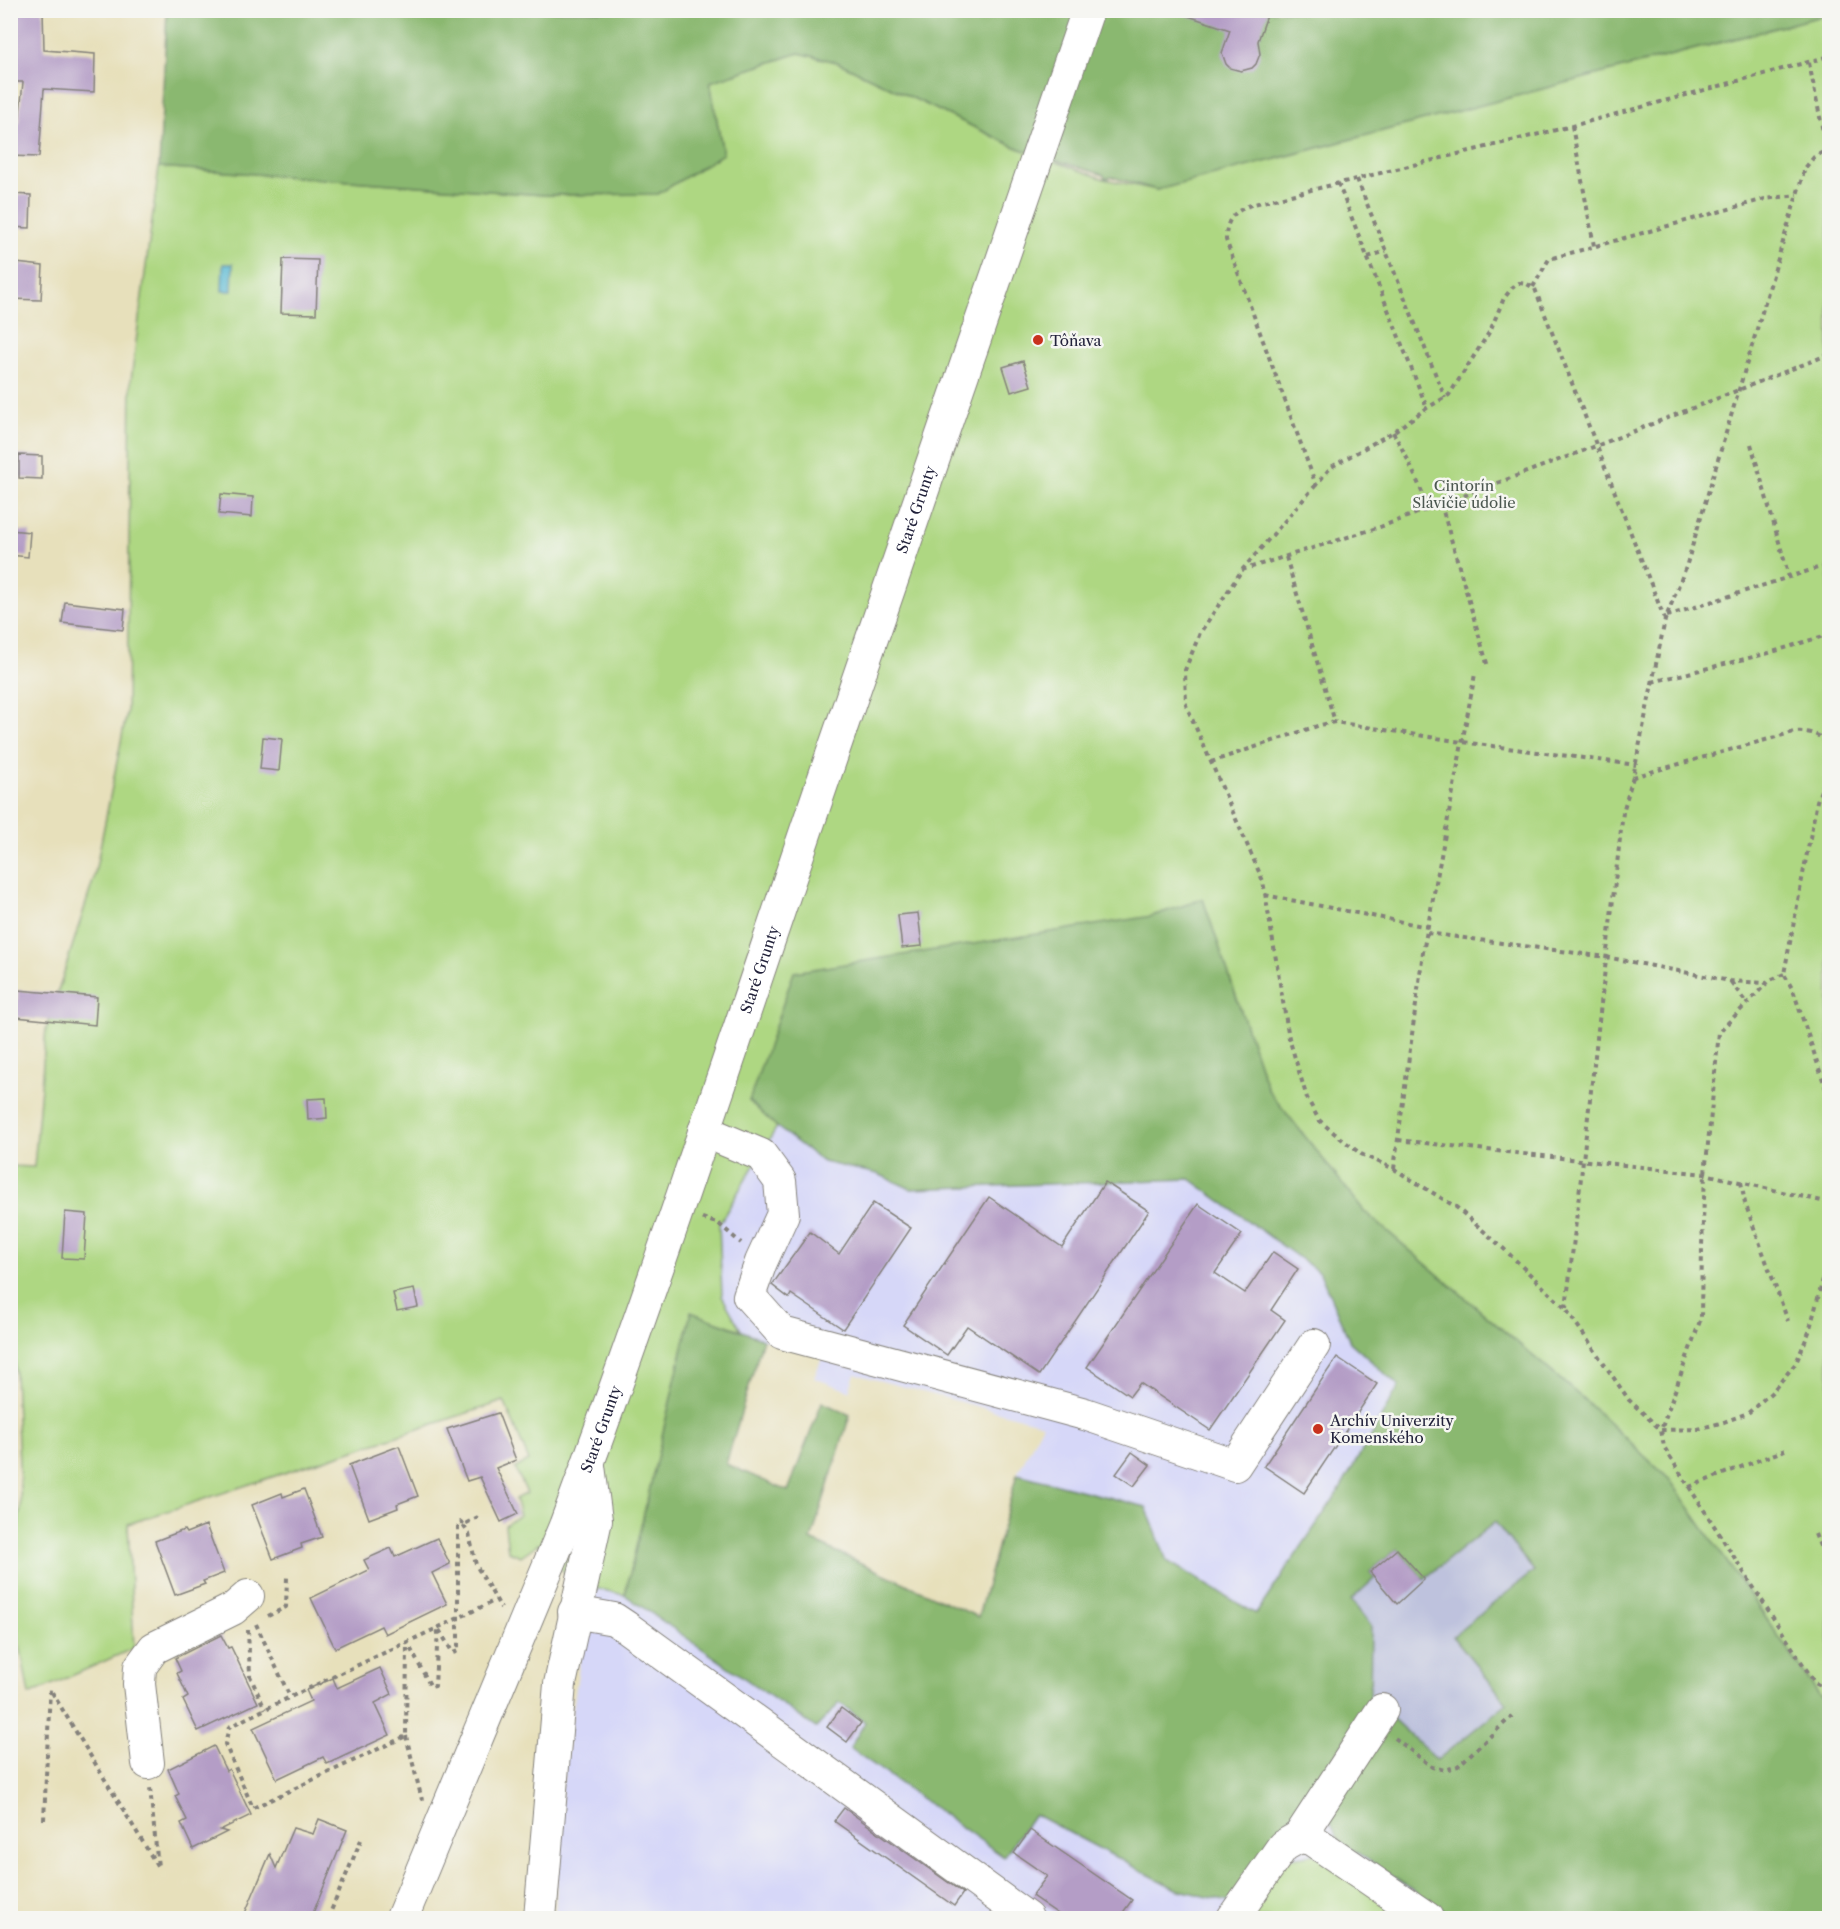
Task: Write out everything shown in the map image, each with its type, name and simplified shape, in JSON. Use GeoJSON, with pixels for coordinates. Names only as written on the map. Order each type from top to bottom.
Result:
{"type":"FeatureCollection","features":[{"type":"Feature","properties":{"kind":"street","name":"Staré Grunty"},"geometry":{"type":"LineString","coordinates":[[402,1918],[515,1646],[588,1462],[704,1131],[962,372],[1088,10]]}},
{"type":"Feature","properties":{"kind":"street"},"geometry":{"type":"LineString","coordinates":[[704,1131],[761,1155],[780,1181],[783,1214],[761,1262],[749,1296],[782,1333],[1085,1414],[1235,1465],[1314,1345]]}},
{"type":"Feature","properties":{"kind":"street"},"geometry":{"type":"LineString","coordinates":[[540,1918],[560,1684],[596,1520],[588,1462]]}},
{"type":"Feature","properties":{"kind":"street"},"geometry":{"type":"LineString","coordinates":[[148,1763],[139,1684],[140,1667],[154,1648],[233,1609],[260,1605]]}},
{"type":"Feature","properties":{"kind":"street"},"geometry":{"type":"LineString","coordinates":[[515,1646],[572,1624],[614,1619],[1027,1918]]}},
{"type":"Feature","properties":{"kind":"street"},"geometry":{"type":"LineString","coordinates":[[1233,1918],[1283,1846],[1299,1837],[1375,1720]]}},
{"type":"Feature","properties":{"kind":"street"},"geometry":{"type":"LineString","coordinates":[[1299,1837],[1311,1839],[1427,1918]]}},
{"type":"Feature","properties":{"kind":"path"},"geometry":{"type":"LineString","coordinates":[[1316,485],[1226,240],[1226,230],[1230,220],[1239,209],[1572,126],[1830,56]]}},
{"type":"Feature","properties":{"kind":"path"},"geometry":{"type":"LineString","coordinates":[[1809,63],[1830,166]]}},
{"type":"Feature","properties":{"kind":"path"},"geometry":{"type":"LineString","coordinates":[[1572,126],[1594,246]]}},
{"type":"Feature","properties":{"kind":"path"},"geometry":{"type":"LineString","coordinates":[[1566,1309],[1623,812],[1636,765],[1666,618],[1686,567],[1804,168],[1814,157],[1828,148]]}},
{"type":"Feature","properties":{"kind":"path"},"geometry":{"type":"LineString","coordinates":[[1357,178],[1445,398]]}},
{"type":"Feature","properties":{"kind":"path"},"geometry":{"type":"LineString","coordinates":[[1338,183],[1427,408]]}},
{"type":"Feature","properties":{"kind":"path"},"geometry":{"type":"LineString","coordinates":[[1533,287],[1549,259],[1765,199],[1797,195]]}},
{"type":"Feature","properties":{"kind":"path"},"geometry":{"type":"LineString","coordinates":[[1368,257],[1386,251]]}},
{"type":"Feature","properties":{"kind":"path"},"geometry":{"type":"LineString","coordinates":[[1666,618],[1540,300],[1533,287],[1519,283],[1504,298],[1490,331],[1449,395],[1393,432],[1331,468],[1242,570],[1200,633],[1185,669],[1186,705],[1263,881],[1289,1038],[1306,1098],[1319,1120],[1361,1154],[1394,1169],[1456,1207],[1504,1249],[1566,1309],[1629,1400],[1661,1430],[1698,1429],[1724,1422],[1748,1413],[1772,1392],[1796,1362],[1809,1332],[1830,1253]]}},
{"type":"Feature","properties":{"kind":"path"},"geometry":{"type":"LineString","coordinates":[[1242,570],[1380,527],[1596,446],[1830,354]]}},
{"type":"Feature","properties":{"kind":"path"},"geometry":{"type":"LineString","coordinates":[[1393,432],[1429,508]]}},
{"type":"Feature","properties":{"kind":"path"},"geometry":{"type":"LineString","coordinates":[[1751,444],[1790,577]]}},
{"type":"Feature","properties":{"kind":"path"},"geometry":{"type":"LineString","coordinates":[[1441,504],[1488,667]]}},
{"type":"Feature","properties":{"kind":"path"},"geometry":{"type":"LineString","coordinates":[[1286,557],[1335,722]]}},
{"type":"Feature","properties":{"kind":"path"},"geometry":{"type":"LineString","coordinates":[[1666,618],[1830,564]]}},
{"type":"Feature","properties":{"kind":"path"},"geometry":{"type":"LineString","coordinates":[[1652,682],[1769,653],[1830,634]]}},
{"type":"Feature","properties":{"kind":"path"},"geometry":{"type":"LineString","coordinates":[[1394,1169],[1427,933],[1474,674]]}},
{"type":"Feature","properties":{"kind":"path"},"geometry":{"type":"LineString","coordinates":[[1211,762],[1335,722],[1462,742],[1636,765]]}},
{"type":"Feature","properties":{"kind":"path"},"geometry":{"type":"LineString","coordinates":[[1633,777],[1794,732],[1809,732],[1827,742],[1830,750]]}},
{"type":"Feature","properties":{"kind":"path"},"geometry":{"type":"LineString","coordinates":[[1830,775],[1817,801],[1784,974],[1793,990],[1830,1101]]}},
{"type":"Feature","properties":{"kind":"path"},"geometry":{"type":"LineString","coordinates":[[1265,895],[1428,927]]}},
{"type":"Feature","properties":{"kind":"path"},"geometry":{"type":"LineString","coordinates":[[1427,933],[1606,957],[1730,981],[1767,984]]}},
{"type":"Feature","properties":{"kind":"path"},"geometry":{"type":"LineString","coordinates":[[1784,974],[1767,984],[1719,1032],[1705,1174],[1701,1246],[1701,1318],[1661,1430],[1664,1447],[1815,1683],[1830,1691]]}},
{"type":"Feature","properties":{"kind":"path"},"geometry":{"type":"LineString","coordinates":[[1730,981],[1747,1004]]}},
{"type":"Feature","properties":{"kind":"path"},"geometry":{"type":"LineString","coordinates":[[1398,1140],[1705,1174],[1830,1203]]}},
{"type":"Feature","properties":{"kind":"path"},"geometry":{"type":"LineString","coordinates":[[1741,1182],[1744,1203],[1788,1321]]}},
{"type":"Feature","properties":{"kind":"path"},"geometry":{"type":"LineString","coordinates":[[1689,1487],[1785,1450]]}},
{"type":"Feature","properties":{"kind":"path"},"geometry":{"type":"LineString","coordinates":[[463,1525],[478,1517]]}},
{"type":"Feature","properties":{"kind":"path"},"geometry":{"type":"LineString","coordinates":[[438,1628],[453,1653],[458,1651],[458,1524],[461,1522],[469,1534],[476,1565],[502,1610],[495,1626],[515,1646]]}},
{"type":"Feature","properties":{"kind":"path"},"geometry":{"type":"LineString","coordinates":[[1815,1534],[1830,1568],[1827,1569],[1830,1575]]}},
{"type":"Feature","properties":{"kind":"path"},"geometry":{"type":"LineString","coordinates":[[260,1605],[286,1606],[287,1577]]}},
{"type":"Feature","properties":{"kind":"path"},"geometry":{"type":"LineString","coordinates":[[406,1736],[253,1808],[225,1744],[229,1726],[496,1600]]}},
{"type":"Feature","properties":{"kind":"path"},"geometry":{"type":"LineString","coordinates":[[265,1709],[249,1676],[248,1626],[255,1623],[290,1696]]}},
{"type":"Feature","properties":{"kind":"path"},"geometry":{"type":"LineString","coordinates":[[407,1642],[431,1687],[435,1686],[438,1628]]}},
{"type":"Feature","properties":{"kind":"path"},"geometry":{"type":"LineString","coordinates":[[407,1642],[406,1736],[424,1810]]}},
{"type":"Feature","properties":{"kind":"path"},"geometry":{"type":"LineString","coordinates":[[44,1820],[51,1689],[158,1867],[148,1763]]}},
{"type":"Feature","properties":{"kind":"path"},"geometry":{"type":"LineString","coordinates":[[1375,1720],[1432,1767],[1445,1770],[1458,1766],[1512,1716]]}},
{"type":"Feature","properties":{"kind":"path"},"geometry":{"type":"LineString","coordinates":[[328,1918],[361,1839]]}},
{"type":"Feature","properties":{"kind":"shaded area"},"geometry":{"type":"Polygon","coordinates":[[[777,1127],[823,1162],[878,1174],[911,1189],[1190,1179],[1320,1273],[1350,1342],[1399,1386],[1339,1491],[1256,1615],[1167,1561],[1145,1507],[1017,1474],[1043,1424],[855,1374],[849,1391],[814,1378],[823,1355],[763,1339],[741,1330],[722,1296],[719,1224],[777,1127]]]}},
{"type":"Feature","properties":{"kind":"shaded area"},"geometry":{"type":"Polygon","coordinates":[[[1495,1522],[1534,1571],[1454,1637],[1507,1703],[1437,1760],[1392,1718],[1370,1702],[1371,1627],[1351,1600],[1375,1578],[1370,1573],[1397,1549],[1425,1579],[1495,1522]]]}},
{"type":"Feature","properties":{"kind":"shaded area"},"geometry":{"type":"Polygon","coordinates":[[[590,1587],[625,1595],[816,1728],[840,1703],[865,1722],[850,1747],[1004,1857],[1033,1814],[1176,1889],[1323,1774],[1338,1839],[1455,1918],[555,1918],[562,1788],[590,1587]]]}},
{"type":"Feature","properties":{"kind":"green space"},"geometry":{"type":"Polygon","coordinates":[[[167,11],[1829,11],[1829,14],[1157,190],[1112,177],[1105,179],[1104,175],[1020,149],[837,62],[799,53],[710,82],[723,154],[658,194],[544,195],[159,167],[167,11]]]}},
{"type":"Feature","properties":{"kind":"green space","name":"Cintorín Slávičie údolie"},"geometry":{"type":"Polygon","coordinates":[[[1829,14],[1829,1709],[1670,1480],[1589,1404],[1365,1212],[1268,1090],[1203,900],[1152,916],[749,1101],[777,1127],[719,1224],[722,1296],[741,1330],[691,1313],[625,1595],[590,1587],[569,1578],[538,1544],[521,1556],[508,1551],[505,1525],[520,1515],[515,1499],[527,1493],[515,1468],[529,1461],[504,1401],[128,1524],[134,1648],[29,1695],[10,1589],[11,1563],[21,1508],[10,1262],[10,1166],[34,1167],[46,1029],[94,878],[127,711],[131,380],[159,167],[544,195],[658,194],[723,154],[710,82],[799,53],[837,62],[1020,149],[1104,179],[1157,190],[1829,14]]]}},
{"type":"Feature","properties":{"kind":"green space"},"geometry":{"type":"Polygon","coordinates":[[[1203,899],[1268,1090],[1365,1212],[1589,1404],[1670,1480],[1829,1709],[1829,1918],[1455,1918],[1337,1839],[1328,1814],[1392,1718],[1437,1760],[1507,1703],[1453,1636],[1534,1571],[1495,1522],[1424,1579],[1397,1549],[1370,1572],[1375,1578],[1351,1600],[1371,1626],[1370,1702],[1323,1774],[1228,1902],[1176,1889],[1034,1814],[1004,1857],[850,1748],[865,1722],[840,1703],[816,1728],[625,1595],[691,1312],[763,1339],[726,1464],[788,1491],[822,1402],[850,1415],[811,1540],[978,1617],[1017,1474],[1146,1507],[1167,1561],[1256,1614],[1339,1491],[1399,1386],[1350,1342],[1320,1273],[1190,1179],[911,1189],[878,1174],[823,1162],[777,1127],[749,1101],[794,972],[1152,916],[1203,899]]]}},
{"type":"Feature","properties":{"kind":"green space"},"geometry":{"type":"Polygon","coordinates":[[[1315,1854],[1410,1918],[1244,1918],[1285,1859],[1315,1854]]]}},
{"type":"Feature","properties":{"kind":"water"},"geometry":{"type":"Polygon","coordinates":[[[223,264],[233,264],[232,291],[222,291],[223,264]]]}},
{"type":"Feature","properties":{"kind":"building"},"geometry":{"type":"Polygon","coordinates":[[[10,10],[43,10],[44,50],[95,54],[94,92],[44,89],[39,157],[10,156],[10,121],[19,122],[23,82],[10,82],[10,10]]]}},
{"type":"Feature","properties":{"kind":"building"},"geometry":{"type":"Polygon","coordinates":[[[1182,10],[1269,10],[1258,41],[1260,54],[1256,64],[1252,68],[1241,71],[1230,68],[1222,53],[1230,30],[1182,14],[1182,10]]]}},
{"type":"Feature","properties":{"kind":"building"},"geometry":{"type":"Polygon","coordinates":[[[10,194],[31,195],[30,228],[10,227],[10,194]]]}},
{"type":"Feature","properties":{"kind":"building"},"geometry":{"type":"Polygon","coordinates":[[[283,259],[318,260],[316,314],[281,313],[283,259]]]}},
{"type":"Feature","properties":{"kind":"building"},"geometry":{"type":"Polygon","coordinates":[[[10,264],[43,266],[41,300],[10,299],[10,264]]]}},
{"type":"Feature","properties":{"kind":"building"},"geometry":{"type":"Polygon","coordinates":[[[1023,361],[1031,386],[1011,392],[1003,367],[1023,361]]]}},
{"type":"Feature","properties":{"kind":"building"},"geometry":{"type":"Polygon","coordinates":[[[19,455],[42,456],[42,479],[19,478],[19,455]]]}},
{"type":"Feature","properties":{"kind":"building"},"geometry":{"type":"Polygon","coordinates":[[[221,494],[253,497],[252,517],[219,514],[221,494]]]}},
{"type":"Feature","properties":{"kind":"building"},"geometry":{"type":"Polygon","coordinates":[[[10,530],[30,532],[28,557],[10,555],[10,530]]]}},
{"type":"Feature","properties":{"kind":"building"},"geometry":{"type":"Polygon","coordinates":[[[65,602],[125,609],[123,630],[62,623],[65,602]]]}},
{"type":"Feature","properties":{"kind":"building"},"geometry":{"type":"Polygon","coordinates":[[[263,737],[282,739],[279,771],[260,769],[263,737]]]}},
{"type":"Feature","properties":{"kind":"building"},"geometry":{"type":"Polygon","coordinates":[[[918,913],[922,946],[902,948],[898,915],[918,913]]]}},
{"type":"Feature","properties":{"kind":"building"},"geometry":{"type":"Polygon","coordinates":[[[18,990],[97,997],[95,1025],[16,1017],[18,990]]]}},
{"type":"Feature","properties":{"kind":"building"},"geometry":{"type":"Polygon","coordinates":[[[326,1098],[327,1118],[308,1120],[307,1099],[326,1098]]]}},
{"type":"Feature","properties":{"kind":"building"},"geometry":{"type":"Polygon","coordinates":[[[1105,1182],[1149,1211],[1039,1375],[967,1326],[947,1355],[903,1325],[989,1197],[1062,1247],[1105,1182]]]}},
{"type":"Feature","properties":{"kind":"building"},"geometry":{"type":"Polygon","coordinates":[[[873,1203],[911,1228],[843,1329],[791,1294],[789,1298],[772,1285],[810,1232],[839,1254],[873,1203]]]}},
{"type":"Feature","properties":{"kind":"building"},"geometry":{"type":"Polygon","coordinates":[[[1198,1204],[1242,1234],[1215,1273],[1245,1293],[1273,1252],[1298,1269],[1271,1310],[1285,1320],[1210,1430],[1140,1383],[1130,1396],[1087,1367],[1198,1204]]]}},
{"type":"Feature","properties":{"kind":"building"},"geometry":{"type":"Polygon","coordinates":[[[65,1212],[87,1214],[84,1259],[62,1258],[65,1212]]]}},
{"type":"Feature","properties":{"kind":"building"},"geometry":{"type":"Polygon","coordinates":[[[414,1289],[418,1307],[397,1311],[393,1293],[414,1289]]]}},
{"type":"Feature","properties":{"kind":"building"},"geometry":{"type":"Polygon","coordinates":[[[1337,1357],[1377,1384],[1304,1493],[1264,1466],[1337,1357]]]}},
{"type":"Feature","properties":{"kind":"building"},"geometry":{"type":"Polygon","coordinates":[[[498,1413],[516,1460],[496,1468],[518,1514],[501,1522],[480,1477],[467,1481],[447,1429],[498,1413]]]}},
{"type":"Feature","properties":{"kind":"building"},"geometry":{"type":"Polygon","coordinates":[[[399,1446],[418,1496],[397,1504],[398,1508],[369,1519],[349,1465],[399,1446]]]}},
{"type":"Feature","properties":{"kind":"building"},"geometry":{"type":"Polygon","coordinates":[[[1132,1452],[1150,1465],[1134,1486],[1116,1474],[1132,1452]]]}},
{"type":"Feature","properties":{"kind":"building"},"geometry":{"type":"Polygon","coordinates":[[[304,1489],[322,1537],[301,1544],[302,1548],[273,1559],[252,1505],[282,1493],[283,1497],[304,1489]]]}},
{"type":"Feature","properties":{"kind":"building"},"geometry":{"type":"Polygon","coordinates":[[[206,1525],[224,1573],[203,1581],[205,1584],[175,1595],[155,1541],[184,1530],[186,1533],[206,1525]]]}},
{"type":"Feature","properties":{"kind":"building"},"geometry":{"type":"Polygon","coordinates":[[[437,1538],[450,1564],[432,1573],[447,1604],[385,1634],[381,1626],[335,1648],[311,1598],[369,1570],[364,1560],[391,1548],[395,1557],[437,1538]]]}},
{"type":"Feature","properties":{"kind":"building"},"geometry":{"type":"Polygon","coordinates":[[[1397,1549],[1424,1579],[1397,1604],[1370,1572],[1397,1549]]]}},
{"type":"Feature","properties":{"kind":"building"},"geometry":{"type":"Polygon","coordinates":[[[221,1635],[228,1648],[231,1647],[258,1703],[198,1731],[183,1700],[188,1697],[177,1673],[181,1671],[175,1658],[221,1635]]]}},
{"type":"Feature","properties":{"kind":"building"},"geometry":{"type":"Polygon","coordinates":[[[380,1668],[392,1694],[375,1703],[390,1735],[327,1764],[323,1757],[277,1779],[253,1728],[311,1701],[306,1690],[333,1678],[337,1688],[380,1668]]]}},
{"type":"Feature","properties":{"kind":"building"},"geometry":{"type":"Polygon","coordinates":[[[841,1708],[861,1723],[847,1742],[827,1727],[841,1708]]]}},
{"type":"Feature","properties":{"kind":"building"},"geometry":{"type":"Polygon","coordinates":[[[214,1746],[226,1771],[229,1769],[251,1815],[220,1830],[227,1832],[193,1849],[181,1823],[187,1820],[175,1796],[179,1794],[168,1769],[214,1746]]]}},
{"type":"Feature","properties":{"kind":"building"},"geometry":{"type":"Polygon","coordinates":[[[844,1808],[963,1893],[954,1906],[834,1821],[844,1808]]]}},
{"type":"Feature","properties":{"kind":"building"},"geometry":{"type":"Polygon","coordinates":[[[319,1819],[347,1830],[311,1918],[243,1918],[270,1854],[276,1868],[293,1828],[313,1834],[319,1819]]]}},
{"type":"Feature","properties":{"kind":"building"},"geometry":{"type":"Polygon","coordinates":[[[1030,1830],[1132,1900],[1119,1918],[1064,1918],[1032,1896],[1047,1876],[1014,1853],[1030,1830]]]}},
{"type":"Feature","properties":{"kind":"place","name":"Tôňava"},"geometry":{"type":"Point","coordinates":[1038,340]}},
{"type":"Feature","properties":{"kind":"place","name":"Archív Univerzity Komenského"},"geometry":{"type":"Point","coordinates":[1318,1429]}}]}
